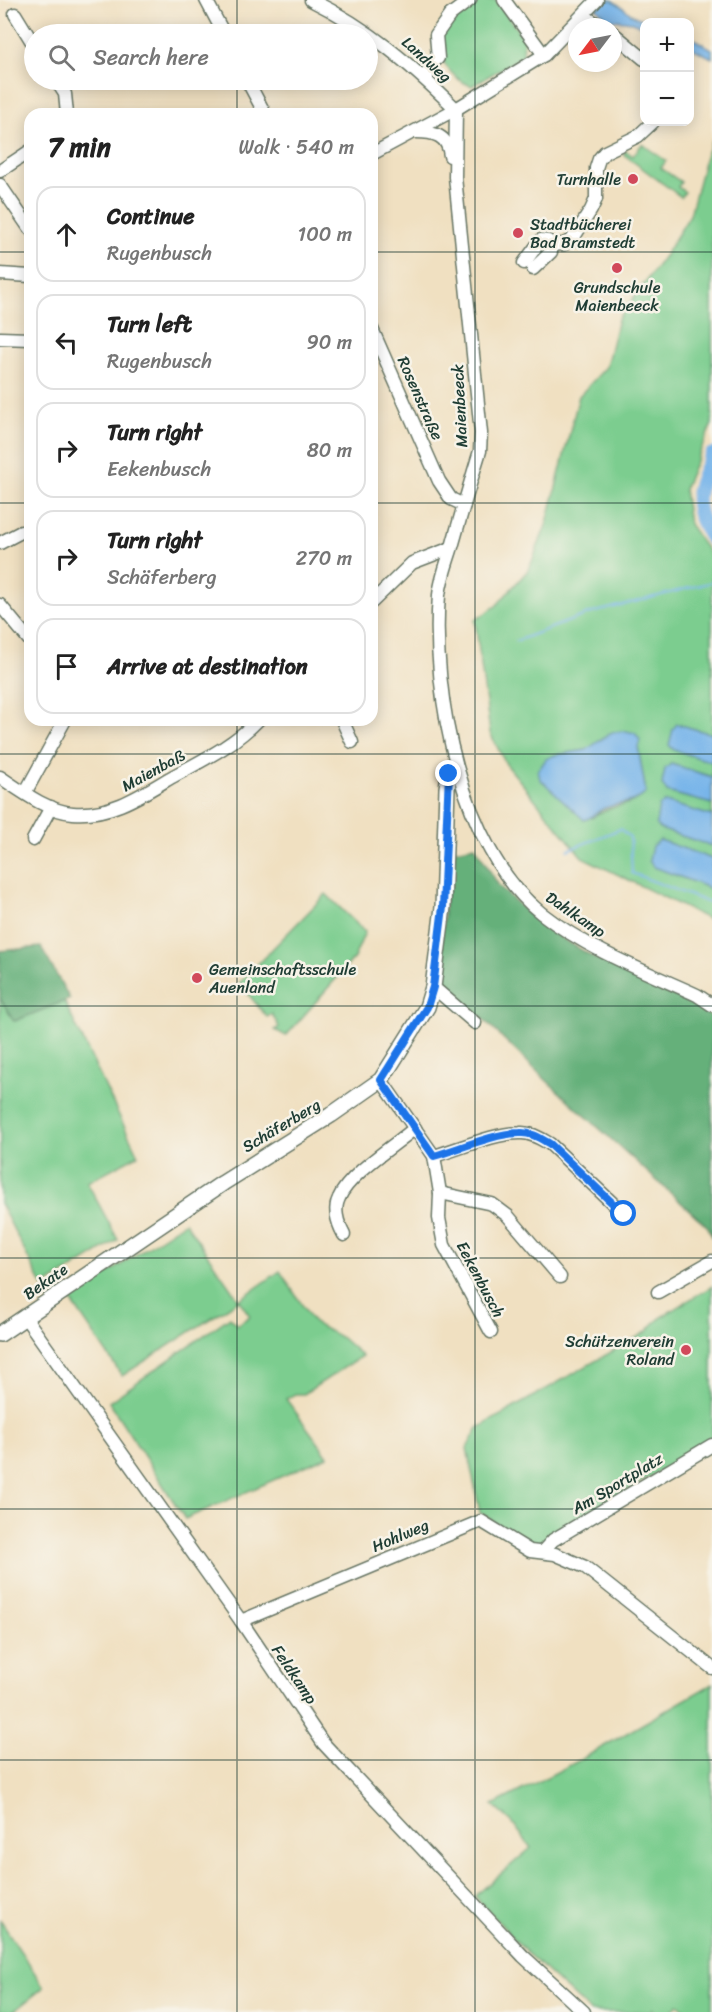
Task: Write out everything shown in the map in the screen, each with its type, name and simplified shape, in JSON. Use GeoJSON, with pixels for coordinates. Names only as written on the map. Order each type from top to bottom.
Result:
{"type":"FeatureCollection","features":[{"type":"Feature","properties":{"kind":"main road","name":"Schäferberg"},"geometry":{"type":"LineString","coordinates":[[110,1258],[262,1157],[331,1115],[381,1080],[427,1007],[433,987],[443,907],[447,788],[449,774],[456,767]]}},
{"type":"Feature","properties":{"kind":"main road","name":"Bekate"},"geometry":{"type":"LineString","coordinates":[[0,1334],[110,1258]]}},
{"type":"Feature","properties":{"kind":"street"},"geometry":{"type":"LineString","coordinates":[[206,0],[219,24]]}},
{"type":"Feature","properties":{"kind":"street","name":"Landweg"},"geometry":{"type":"LineString","coordinates":[[312,0],[357,24]]}},
{"type":"Feature","properties":{"kind":"street"},"geometry":{"type":"LineString","coordinates":[[427,78],[430,65],[438,58],[436,35],[450,15],[470,0]]}},
{"type":"Feature","properties":{"kind":"street"},"geometry":{"type":"LineString","coordinates":[[504,0],[544,55]]}},
{"type":"Feature","properties":{"kind":"street"},"geometry":{"type":"LineString","coordinates":[[378,151],[456,109],[544,55],[591,7]]}},
{"type":"Feature","properties":{"kind":"street"},"geometry":{"type":"LineString","coordinates":[[15,14],[24,29]]}},
{"type":"Feature","properties":{"kind":"street","name":"Landweg"},"geometry":{"type":"LineString","coordinates":[[378,40],[427,78],[456,109]]}},
{"type":"Feature","properties":{"kind":"street"},"geometry":{"type":"LineString","coordinates":[[622,40],[640,54]]}},
{"type":"Feature","properties":{"kind":"street"},"geometry":{"type":"LineString","coordinates":[[62,90],[66,108]]}},
{"type":"Feature","properties":{"kind":"street"},"geometry":{"type":"LineString","coordinates":[[253,90],[262,108]]}},
{"type":"Feature","properties":{"kind":"street","name":"Maienbeeck"},"geometry":{"type":"LineString","coordinates":[[456,109],[455,177],[481,433],[480,451],[439,594],[439,654],[448,743],[456,767]]}},
{"type":"Feature","properties":{"kind":"street"},"geometry":{"type":"LineString","coordinates":[[528,266],[537,242],[544,240],[552,245],[564,244],[572,240],[597,196],[598,159],[605,152],[638,136],[649,126]]}},
{"type":"Feature","properties":{"kind":"street"},"geometry":{"type":"LineString","coordinates":[[412,132],[429,132],[440,135],[447,142],[455,177]]}},
{"type":"Feature","properties":{"kind":"street"},"geometry":{"type":"LineString","coordinates":[[0,171],[24,155]]}},
{"type":"Feature","properties":{"kind":"street"},"geometry":{"type":"LineString","coordinates":[[0,185],[24,220]]}},
{"type":"Feature","properties":{"kind":"street"},"geometry":{"type":"LineString","coordinates":[[0,274],[24,276]]}},
{"type":"Feature","properties":{"kind":"street"},"geometry":{"type":"LineString","coordinates":[[0,338],[24,339]]}},
{"type":"Feature","properties":{"kind":"street","name":"Rosenstraße"},"geometry":{"type":"LineString","coordinates":[[378,343],[439,481],[451,500],[464,505]]}},
{"type":"Feature","properties":{"kind":"street"},"geometry":{"type":"LineString","coordinates":[[0,543],[24,532]]}},
{"type":"Feature","properties":{"kind":"street"},"geometry":{"type":"LineString","coordinates":[[378,596],[412,563],[452,548]]}},
{"type":"Feature","properties":{"kind":"street"},"geometry":{"type":"LineString","coordinates":[[422,558],[439,567],[444,575]]}},
{"type":"Feature","properties":{"kind":"street"},"geometry":{"type":"LineString","coordinates":[[0,605],[24,633]]}},
{"type":"Feature","properties":{"kind":"street"},"geometry":{"type":"LineString","coordinates":[[25,793],[61,726]]}},
{"type":"Feature","properties":{"kind":"street","name":"Maienbaß"},"geometry":{"type":"LineString","coordinates":[[0,777],[51,807],[72,813],[93,813],[121,806],[212,756],[250,726]]}},
{"type":"Feature","properties":{"kind":"street"},"geometry":{"type":"LineString","coordinates":[[345,726],[352,742]]}},
{"type":"Feature","properties":{"kind":"street","name":"Dahlkamp"},"geometry":{"type":"LineString","coordinates":[[456,767],[504,875],[540,912],[597,949],[697,995],[712,1005]]}},
{"type":"Feature","properties":{"kind":"street"},"geometry":{"type":"LineString","coordinates":[[33,840],[51,807]]}},
{"type":"Feature","properties":{"kind":"street"},"geometry":{"type":"LineString","coordinates":[[433,987],[475,1023]]}},
{"type":"Feature","properties":{"kind":"street","name":"Eekenbusch"},"geometry":{"type":"LineString","coordinates":[[381,1080],[434,1156],[440,1193],[439,1218],[444,1245],[491,1332]]}},
{"type":"Feature","properties":{"kind":"street"},"geometry":{"type":"LineString","coordinates":[[344,1235],[336,1212],[338,1199],[350,1183],[415,1128]]}},
{"type":"Feature","properties":{"kind":"street"},"geometry":{"type":"LineString","coordinates":[[434,1156],[521,1132],[550,1144],[624,1214]]}},
{"type":"Feature","properties":{"kind":"street"},"geometry":{"type":"LineString","coordinates":[[440,1193],[492,1204],[508,1216],[561,1277]]}},
{"type":"Feature","properties":{"kind":"street"},"geometry":{"type":"LineString","coordinates":[[658,1292],[712,1261]]}},
{"type":"Feature","properties":{"kind":"street","name":"Feldkamp"},"geometry":{"type":"LineString","coordinates":[[25,1317],[241,1621],[323,1743],[507,1939],[584,2012]]}},
{"type":"Feature","properties":{"kind":"street","name":"Am Sportplatz"},"geometry":{"type":"LineString","coordinates":[[542,1552],[553,1540],[712,1446]]}},
{"type":"Feature","properties":{"kind":"street","name":"Hohlweg"},"geometry":{"type":"LineString","coordinates":[[241,1621],[481,1521],[530,1551],[552,1553],[570,1560],[597,1576],[712,1668]]}},
{"type":"Feature","properties":{"kind":"green space"},"geometry":{"type":"Polygon","coordinates":[[[478,0],[496,0],[524,39],[523,56],[472,86],[464,83],[449,70],[440,53],[439,44],[440,35],[447,22],[478,0]]]}},
{"type":"Feature","properties":{"kind":"green space"},"geometry":{"type":"Polygon","coordinates":[[[712,141],[712,424],[684,489],[689,524],[712,557],[712,734],[677,724],[674,750],[712,762],[712,777],[671,764],[667,792],[712,804],[712,816],[665,802],[660,829],[712,846],[712,859],[660,840],[654,867],[712,889],[712,921],[582,857],[506,764],[490,733],[475,620],[496,606],[529,569],[547,523],[579,396],[606,367],[618,319],[665,255],[690,215],[706,154],[712,141]],[[638,747],[586,750],[555,755],[592,818],[605,810],[640,798],[646,793],[638,747]]]}},
{"type":"Feature","properties":{"kind":"green space"},"geometry":{"type":"Polygon","coordinates":[[[642,144],[666,161],[661,168],[681,182],[678,187],[685,192],[681,197],[623,154],[626,151],[633,156],[642,144]]]}},
{"type":"Feature","properties":{"kind":"green space"},"geometry":{"type":"Polygon","coordinates":[[[475,846],[499,886],[543,927],[595,958],[675,992],[712,1017],[712,1237],[708,1227],[547,1081],[481,1017],[437,986],[450,851],[475,846]]]}},
{"type":"Feature","properties":{"kind":"green space"},"geometry":{"type":"Polygon","coordinates":[[[326,894],[365,932],[354,958],[286,1036],[275,1030],[279,1027],[272,1014],[267,1017],[239,983],[326,894]]]}},
{"type":"Feature","properties":{"kind":"green space"},"geometry":{"type":"Polygon","coordinates":[[[41,947],[70,999],[14,1021],[0,998],[0,951],[41,947]]]}},
{"type":"Feature","properties":{"kind":"green space"},"geometry":{"type":"Polygon","coordinates":[[[0,998],[15,1021],[64,1001],[138,1155],[87,1182],[118,1240],[43,1287],[0,1203],[0,998]]]}},
{"type":"Feature","properties":{"kind":"green space"},"geometry":{"type":"Polygon","coordinates":[[[185,1222],[239,1300],[122,1376],[70,1299],[185,1222]]]}},
{"type":"Feature","properties":{"kind":"green space"},"geometry":{"type":"Polygon","coordinates":[[[280,1271],[314,1323],[342,1338],[362,1356],[304,1394],[295,1394],[286,1399],[328,1456],[185,1519],[109,1402],[230,1317],[237,1325],[250,1316],[239,1300],[280,1271]]]}},
{"type":"Feature","properties":{"kind":"green space"},"geometry":{"type":"Polygon","coordinates":[[[712,1286],[712,1441],[566,1526],[535,1547],[480,1513],[467,1448],[478,1428],[648,1331],[666,1314],[712,1286]]]}},
{"type":"Feature","properties":{"kind":"green space"},"geometry":{"type":"Polygon","coordinates":[[[712,1684],[712,2012],[688,2012],[678,2004],[671,2012],[655,2012],[653,2009],[650,2012],[591,2012],[528,1954],[475,1896],[531,1848],[512,1822],[493,1805],[580,1760],[712,1684]]]}},
{"type":"Feature","properties":{"kind":"green space"},"geometry":{"type":"Polygon","coordinates":[[[0,1920],[44,1987],[13,2012],[0,2012],[0,1920]]]}},
{"type":"Feature","properties":{"kind":"water"},"geometry":{"type":"Polygon","coordinates":[[[588,0],[612,0],[640,18],[640,25],[622,21],[622,18],[607,18],[588,0]]]}},
{"type":"Feature","properties":{"kind":"water"},"geometry":{"type":"Polygon","coordinates":[[[694,39],[712,49],[712,58],[694,49],[694,39]]]}},
{"type":"Feature","properties":{"kind":"water"},"geometry":{"type":"Polygon","coordinates":[[[677,724],[712,734],[712,762],[674,750],[669,745],[673,729],[677,724]]]}},
{"type":"Feature","properties":{"kind":"water"},"geometry":{"type":"Polygon","coordinates":[[[612,732],[635,733],[640,740],[638,747],[646,793],[641,797],[606,807],[584,820],[540,779],[538,771],[546,759],[555,755],[586,750],[612,732]]]}},
{"type":"Feature","properties":{"kind":"water"},"geometry":{"type":"Polygon","coordinates":[[[671,764],[712,777],[712,804],[667,792],[662,784],[665,769],[671,764]]]}},
{"type":"Feature","properties":{"kind":"water"},"geometry":{"type":"Polygon","coordinates":[[[665,802],[712,816],[712,846],[660,829],[656,824],[659,806],[665,802]]]}},
{"type":"Feature","properties":{"kind":"water"},"geometry":{"type":"Polygon","coordinates":[[[660,840],[712,859],[712,889],[654,867],[649,861],[652,846],[660,840]]]}},
{"type":"Feature","properties":{"kind":"waterway"},"geometry":{"type":"LineString","coordinates":[[712,455],[697,497],[700,516],[712,539]]}},
{"type":"Feature","properties":{"kind":"waterway"},"geometry":{"type":"LineString","coordinates":[[516,641],[588,614],[712,582]]}},
{"type":"Feature","properties":{"kind":"waterway"},"geometry":{"type":"LineString","coordinates":[[568,850],[620,829],[630,837],[632,873],[712,904]]}},
{"type":"Feature","properties":{"kind":"place","name":"Turnhalle"},"geometry":{"type":"Point","coordinates":[633,179]}},
{"type":"Feature","properties":{"kind":"place","name":"Stadtbücherei Bad Bramstedt"},"geometry":{"type":"Point","coordinates":[518,233]}},
{"type":"Feature","properties":{"kind":"place","name":"Grundschule Maienbeeck"},"geometry":{"type":"Point","coordinates":[617,268]}},
{"type":"Feature","properties":{"kind":"place","name":"Gemeinschaftsschule Auenland"},"geometry":{"type":"Point","coordinates":[197,978]}},
{"type":"Feature","properties":{"kind":"place","name":"Schützenverein Roland"},"geometry":{"type":"Point","coordinates":[686,1350]}},
{"type":"Feature","properties":{"kind":"route"},"geometry":{"type":"LineString","coordinates":[[449,774],[443,907],[433,987],[427,1007],[381,1080],[434,1156],[521,1132],[550,1144],[624,1214]]}}]}
